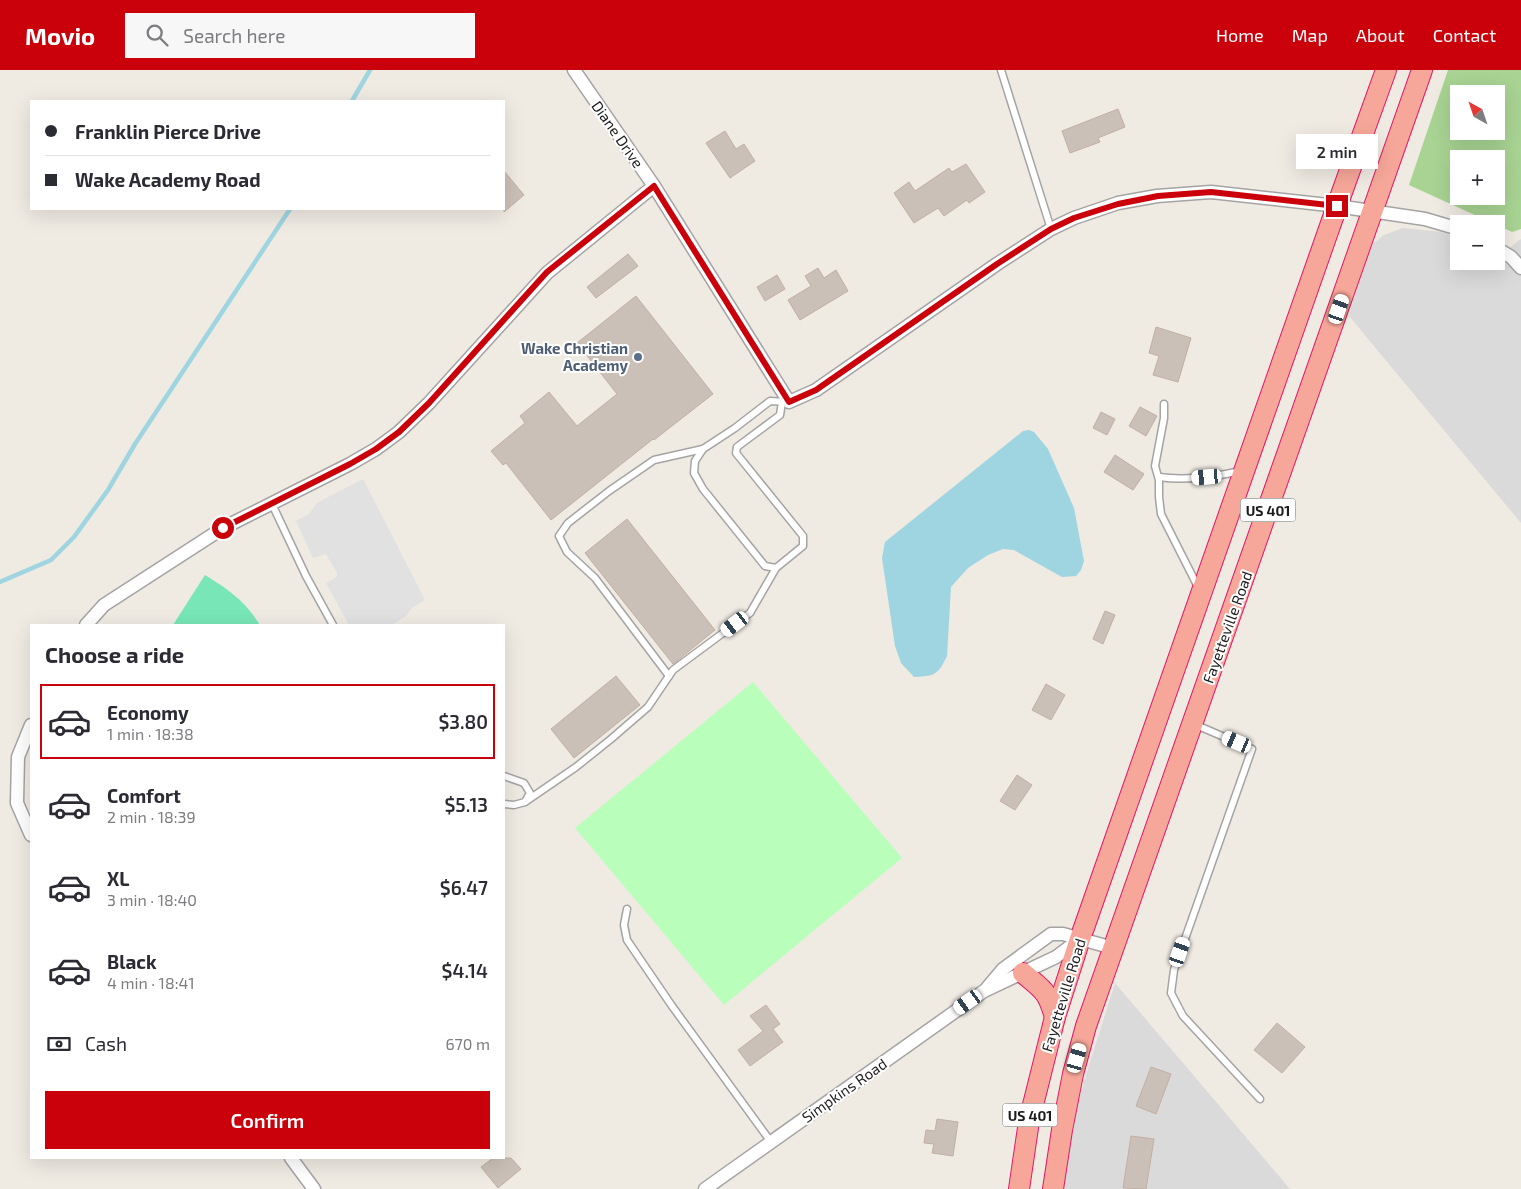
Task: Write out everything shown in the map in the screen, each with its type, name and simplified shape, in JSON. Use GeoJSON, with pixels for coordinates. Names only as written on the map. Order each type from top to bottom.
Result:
{"type":"FeatureCollection","features":[{"type":"Feature","properties":{"kind":"highway","name":"Fayetteville Road"},"geometry":{"type":"LineString","coordinates":[[1019,1189],[1029,1121],[1055,1017],[1080,939],[1386,70]]}},
{"type":"Feature","properties":{"kind":"highway","name":"Fayetteville Road"},"geometry":{"type":"LineString","coordinates":[[1053,1189],[1073,1074],[1086,1026],[1422,70]]}},
{"type":"Feature","properties":{"kind":"highway"},"geometry":{"type":"LineString","coordinates":[[1023,973],[1040,986],[1049,996],[1055,1017]]}},
{"type":"Feature","properties":{"kind":"street","name":"Diane Drive"},"geometry":{"type":"LineString","coordinates":[[574,70],[654,186],[785,402]]}},
{"type":"Feature","properties":{"kind":"street"},"geometry":{"type":"LineString","coordinates":[[87,624],[104,605],[223,528],[350,464],[376,449],[399,432],[429,403],[547,272],[654,186]]}},
{"type":"Feature","properties":{"kind":"street"},"geometry":{"type":"LineString","coordinates":[[785,402],[816,390],[997,264],[1051,229],[1074,218],[1118,204],[1158,196],[1211,192],[1337,206],[1425,219],[1450,226]]}},
{"type":"Feature","properties":{"kind":"street"},"geometry":{"type":"LineString","coordinates":[[1505,253],[1521,268]]}},
{"type":"Feature","properties":{"kind":"street"},"geometry":{"type":"LineString","coordinates":[[30,727],[18,757],[18,803],[30,833]]}},
{"type":"Feature","properties":{"kind":"street","name":"Simpkins Road"},"geometry":{"type":"LineString","coordinates":[[984,991],[1003,969],[1051,934],[1063,934],[1113,948]]}},
{"type":"Feature","properties":{"kind":"street","name":"Simpkins Road"},"geometry":{"type":"LineString","coordinates":[[705,1189],[984,991],[1056,957],[1080,939]]}},
{"type":"Feature","properties":{"kind":"street"},"geometry":{"type":"LineString","coordinates":[[292,1159],[314,1189]]}},
{"type":"Feature","properties":{"kind":"lane"},"geometry":{"type":"LineString","coordinates":[[1001,70],[1005,77],[1051,229]]}},
{"type":"Feature","properties":{"kind":"lane"},"geometry":{"type":"LineString","coordinates":[[505,804],[514,805],[525,802],[576,767],[648,707],[670,676],[673,670],[750,613],[776,568],[802,546],[803,536],[736,453],[737,447],[780,414],[785,402],[770,401],[735,428],[703,449],[654,460],[575,517],[559,536],[567,552],[595,578],[670,676]]}},
{"type":"Feature","properties":{"kind":"lane"},"geometry":{"type":"LineString","coordinates":[[1164,404],[1164,418],[1155,466],[1158,477],[1161,514],[1201,593]]}},
{"type":"Feature","properties":{"kind":"lane"},"geometry":{"type":"LineString","coordinates":[[703,449],[695,461],[694,473],[703,490],[765,566],[776,568]]}},
{"type":"Feature","properties":{"kind":"lane"},"geometry":{"type":"LineString","coordinates":[[1158,477],[1176,480],[1222,475],[1244,470]]}},
{"type":"Feature","properties":{"kind":"lane"},"geometry":{"type":"LineString","coordinates":[[272,504],[306,576],[332,624]]}},
{"type":"Feature","properties":{"kind":"lane"},"geometry":{"type":"LineString","coordinates":[[1192,724],[1252,748],[1174,970],[1171,993],[1183,1016],[1260,1099]]}},
{"type":"Feature","properties":{"kind":"lane"},"geometry":{"type":"LineString","coordinates":[[505,776],[524,782],[530,794],[525,802]]}},
{"type":"Feature","properties":{"kind":"lane"},"geometry":{"type":"LineString","coordinates":[[627,908],[624,925],[627,940],[672,1006],[771,1142]]}},
{"type":"Feature","properties":{"kind":"shaded area"},"geometry":{"type":"Polygon","coordinates":[[[1403,228],[1450,234],[1450,270],[1505,270],[1505,251],[1521,239],[1521,523],[1349,316],[1365,262],[1373,244],[1384,235],[1403,228]]]}},
{"type":"Feature","properties":{"kind":"shaded area"},"geometry":{"type":"Polygon","coordinates":[[[363,479],[425,600],[412,608],[406,616],[394,624],[348,624],[326,583],[337,577],[337,573],[326,554],[313,558],[296,521],[309,514],[317,503],[363,479]]]}},
{"type":"Feature","properties":{"kind":"shaded area"},"geometry":{"type":"Polygon","coordinates":[[[1115,983],[1290,1189],[1062,1189],[1071,1128],[1115,983]]]}},
{"type":"Feature","properties":{"kind":"green space"},"geometry":{"type":"Polygon","coordinates":[[[1448,70],[1521,70],[1521,229],[1512,232],[1505,229],[1505,215],[1475,215],[1453,205],[1505,205],[1505,150],[1450,150],[1450,204],[1409,185],[1448,70]]]}},
{"type":"Feature","properties":{"kind":"green space"},"geometry":{"type":"Polygon","coordinates":[[[205,575],[235,596],[259,624],[174,624],[205,575]]]}},
{"type":"Feature","properties":{"kind":"green space"},"geometry":{"type":"Polygon","coordinates":[[[753,682],[902,858],[724,1005],[575,828],[753,682]]]}},
{"type":"Feature","properties":{"kind":"water"},"geometry":{"type":"Polygon","coordinates":[[[1029,430],[1034,432],[1048,449],[1074,508],[1084,561],[1081,570],[1076,576],[1062,577],[1014,550],[1003,549],[988,555],[968,568],[951,587],[947,656],[941,667],[931,675],[914,677],[901,663],[895,646],[882,558],[885,542],[1023,431],[1029,430]]]}},
{"type":"Feature","properties":{"kind":"building"},"geometry":{"type":"Polygon","coordinates":[[[1118,109],[1125,127],[1098,138],[1100,142],[1070,153],[1062,131],[1118,109]]]}},
{"type":"Feature","properties":{"kind":"building"},"geometry":{"type":"Polygon","coordinates":[[[725,131],[736,149],[744,144],[755,161],[730,178],[706,143],[725,131]]]}},
{"type":"Feature","properties":{"kind":"building"},"geometry":{"type":"Polygon","coordinates":[[[966,164],[985,192],[969,203],[967,200],[944,216],[938,208],[914,223],[894,193],[909,182],[915,191],[949,168],[952,172],[966,164]]]}},
{"type":"Feature","properties":{"kind":"building"},"geometry":{"type":"Polygon","coordinates":[[[505,172],[524,195],[504,212],[505,210],[505,172]]]}},
{"type":"Feature","properties":{"kind":"building"},"geometry":{"type":"Polygon","coordinates":[[[628,254],[638,266],[596,298],[587,287],[628,254]]]}},
{"type":"Feature","properties":{"kind":"building"},"geometry":{"type":"Polygon","coordinates":[[[818,268],[824,278],[836,270],[848,291],[800,320],[788,300],[811,286],[805,276],[818,268]]]}},
{"type":"Feature","properties":{"kind":"building"},"geometry":{"type":"Polygon","coordinates":[[[777,275],[785,289],[765,301],[757,287],[777,275]]]}},
{"type":"Feature","properties":{"kind":"building"},"geometry":{"type":"Polygon","coordinates":[[[636,296],[713,394],[551,520],[506,463],[503,465],[491,451],[525,423],[520,416],[549,392],[577,426],[617,394],[577,343],[636,296]]]}},
{"type":"Feature","properties":{"kind":"building"},"geometry":{"type":"Polygon","coordinates":[[[1156,327],[1191,338],[1178,382],[1153,375],[1159,356],[1149,353],[1156,327]]]}},
{"type":"Feature","properties":{"kind":"building"},"geometry":{"type":"Polygon","coordinates":[[[1140,407],[1157,416],[1146,436],[1129,426],[1140,407]]]}},
{"type":"Feature","properties":{"kind":"building"},"geometry":{"type":"Polygon","coordinates":[[[1101,412],[1115,419],[1107,435],[1093,428],[1101,412]]]}},
{"type":"Feature","properties":{"kind":"building"},"geometry":{"type":"Polygon","coordinates":[[[1115,455],[1144,474],[1133,490],[1104,472],[1115,455]]]}},
{"type":"Feature","properties":{"kind":"building"},"geometry":{"type":"Polygon","coordinates":[[[627,519],[715,630],[673,664],[585,553],[627,519]]]}},
{"type":"Feature","properties":{"kind":"building"},"geometry":{"type":"Polygon","coordinates":[[[1105,611],[1115,615],[1103,644],[1093,639],[1105,611]]]}},
{"type":"Feature","properties":{"kind":"building"},"geometry":{"type":"Polygon","coordinates":[[[616,676],[640,705],[574,758],[551,729],[616,676]]]}},
{"type":"Feature","properties":{"kind":"building"},"geometry":{"type":"Polygon","coordinates":[[[1046,684],[1065,695],[1051,720],[1032,710],[1046,684]]]}},
{"type":"Feature","properties":{"kind":"building"},"geometry":{"type":"Polygon","coordinates":[[[1017,775],[1032,785],[1015,810],[1000,801],[1017,775]]]}},
{"type":"Feature","properties":{"kind":"building"},"geometry":{"type":"Polygon","coordinates":[[[766,1005],[780,1024],[773,1029],[783,1042],[750,1066],[738,1050],[763,1031],[750,1016],[766,1005]]]}},
{"type":"Feature","properties":{"kind":"building"},"geometry":{"type":"Polygon","coordinates":[[[1277,1023],[1305,1047],[1282,1073],[1254,1050],[1277,1023]]]}},
{"type":"Feature","properties":{"kind":"building"},"geometry":{"type":"Polygon","coordinates":[[[1151,1067],[1171,1074],[1156,1114],[1136,1106],[1151,1067]]]}},
{"type":"Feature","properties":{"kind":"building"},"geometry":{"type":"Polygon","coordinates":[[[937,1119],[958,1122],[953,1156],[932,1153],[934,1144],[924,1143],[926,1130],[935,1131],[937,1119]]]}},
{"type":"Feature","properties":{"kind":"building"},"geometry":{"type":"Polygon","coordinates":[[[1131,1136],[1154,1139],[1146,1189],[1123,1188],[1131,1136]]]}},
{"type":"Feature","properties":{"kind":"building"},"geometry":{"type":"Polygon","coordinates":[[[511,1158],[521,1169],[498,1188],[481,1167],[492,1159],[511,1158]]]}},
{"type":"Feature","properties":{"kind":"waterway"},"geometry":{"type":"LineString","coordinates":[[353,100],[370,70]]}},
{"type":"Feature","properties":{"kind":"waterway"},"geometry":{"type":"LineString","coordinates":[[0,582],[51,560],[74,537],[108,490],[135,444],[289,210]]}},
{"type":"Feature","properties":{"kind":"place","name":"Wake Christian Academy"},"geometry":{"type":"Point","coordinates":[638,357]}},
{"type":"Feature","properties":{"kind":"route"},"geometry":{"type":"LineString","coordinates":[[223,528],[350,464],[376,449],[399,432],[429,403],[547,272],[654,186],[789,402],[816,390],[997,264],[1051,229],[1074,218],[1118,204],[1158,196],[1211,192],[1337,206]]}}]}
